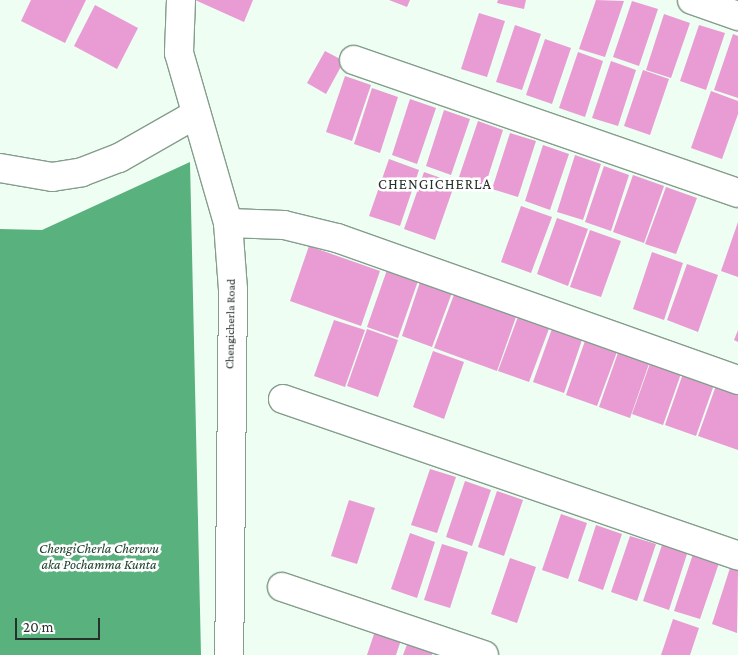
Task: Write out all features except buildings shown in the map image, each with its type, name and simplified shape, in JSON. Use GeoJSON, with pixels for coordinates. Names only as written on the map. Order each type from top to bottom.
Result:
{"type":"FeatureCollection","features":[{"type":"Feature","properties":{"kind":"street","name":"Chengicherla Road"},"geometry":{"type":"LineString","coordinates":[[181,0],[179,54],[228,223],[233,290],[229,655]]}},
{"type":"Feature","properties":{"kind":"street"},"geometry":{"type":"LineString","coordinates":[[692,0],[738,16]]}},
{"type":"Feature","properties":{"kind":"street"},"geometry":{"type":"LineString","coordinates":[[354,60],[738,193]]}},
{"type":"Feature","properties":{"kind":"street"},"geometry":{"type":"LineString","coordinates":[[2,172],[52,178],[82,172],[119,158],[196,114]]}},
{"type":"Feature","properties":{"kind":"street"},"geometry":{"type":"LineString","coordinates":[[228,223],[284,225],[337,238],[738,380]]}},
{"type":"Feature","properties":{"kind":"street"},"geometry":{"type":"LineString","coordinates":[[283,399],[738,556]]}},
{"type":"Feature","properties":{"kind":"street"},"geometry":{"type":"LineString","coordinates":[[282,587],[484,655]]}},
{"type":"Feature","properties":{"kind":"water","name":"ChengiCherla Cheruvu aka Pochamma Kunta"},"geometry":{"type":"Polygon","coordinates":[[[190,162],[201,655],[0,655],[0,229],[42,230],[190,162]]]}},
{"type":"Feature","properties":{"kind":"district","name":"CHENGICHERLA"},"geometry":{"type":"Point","coordinates":[435,185]}}]}
